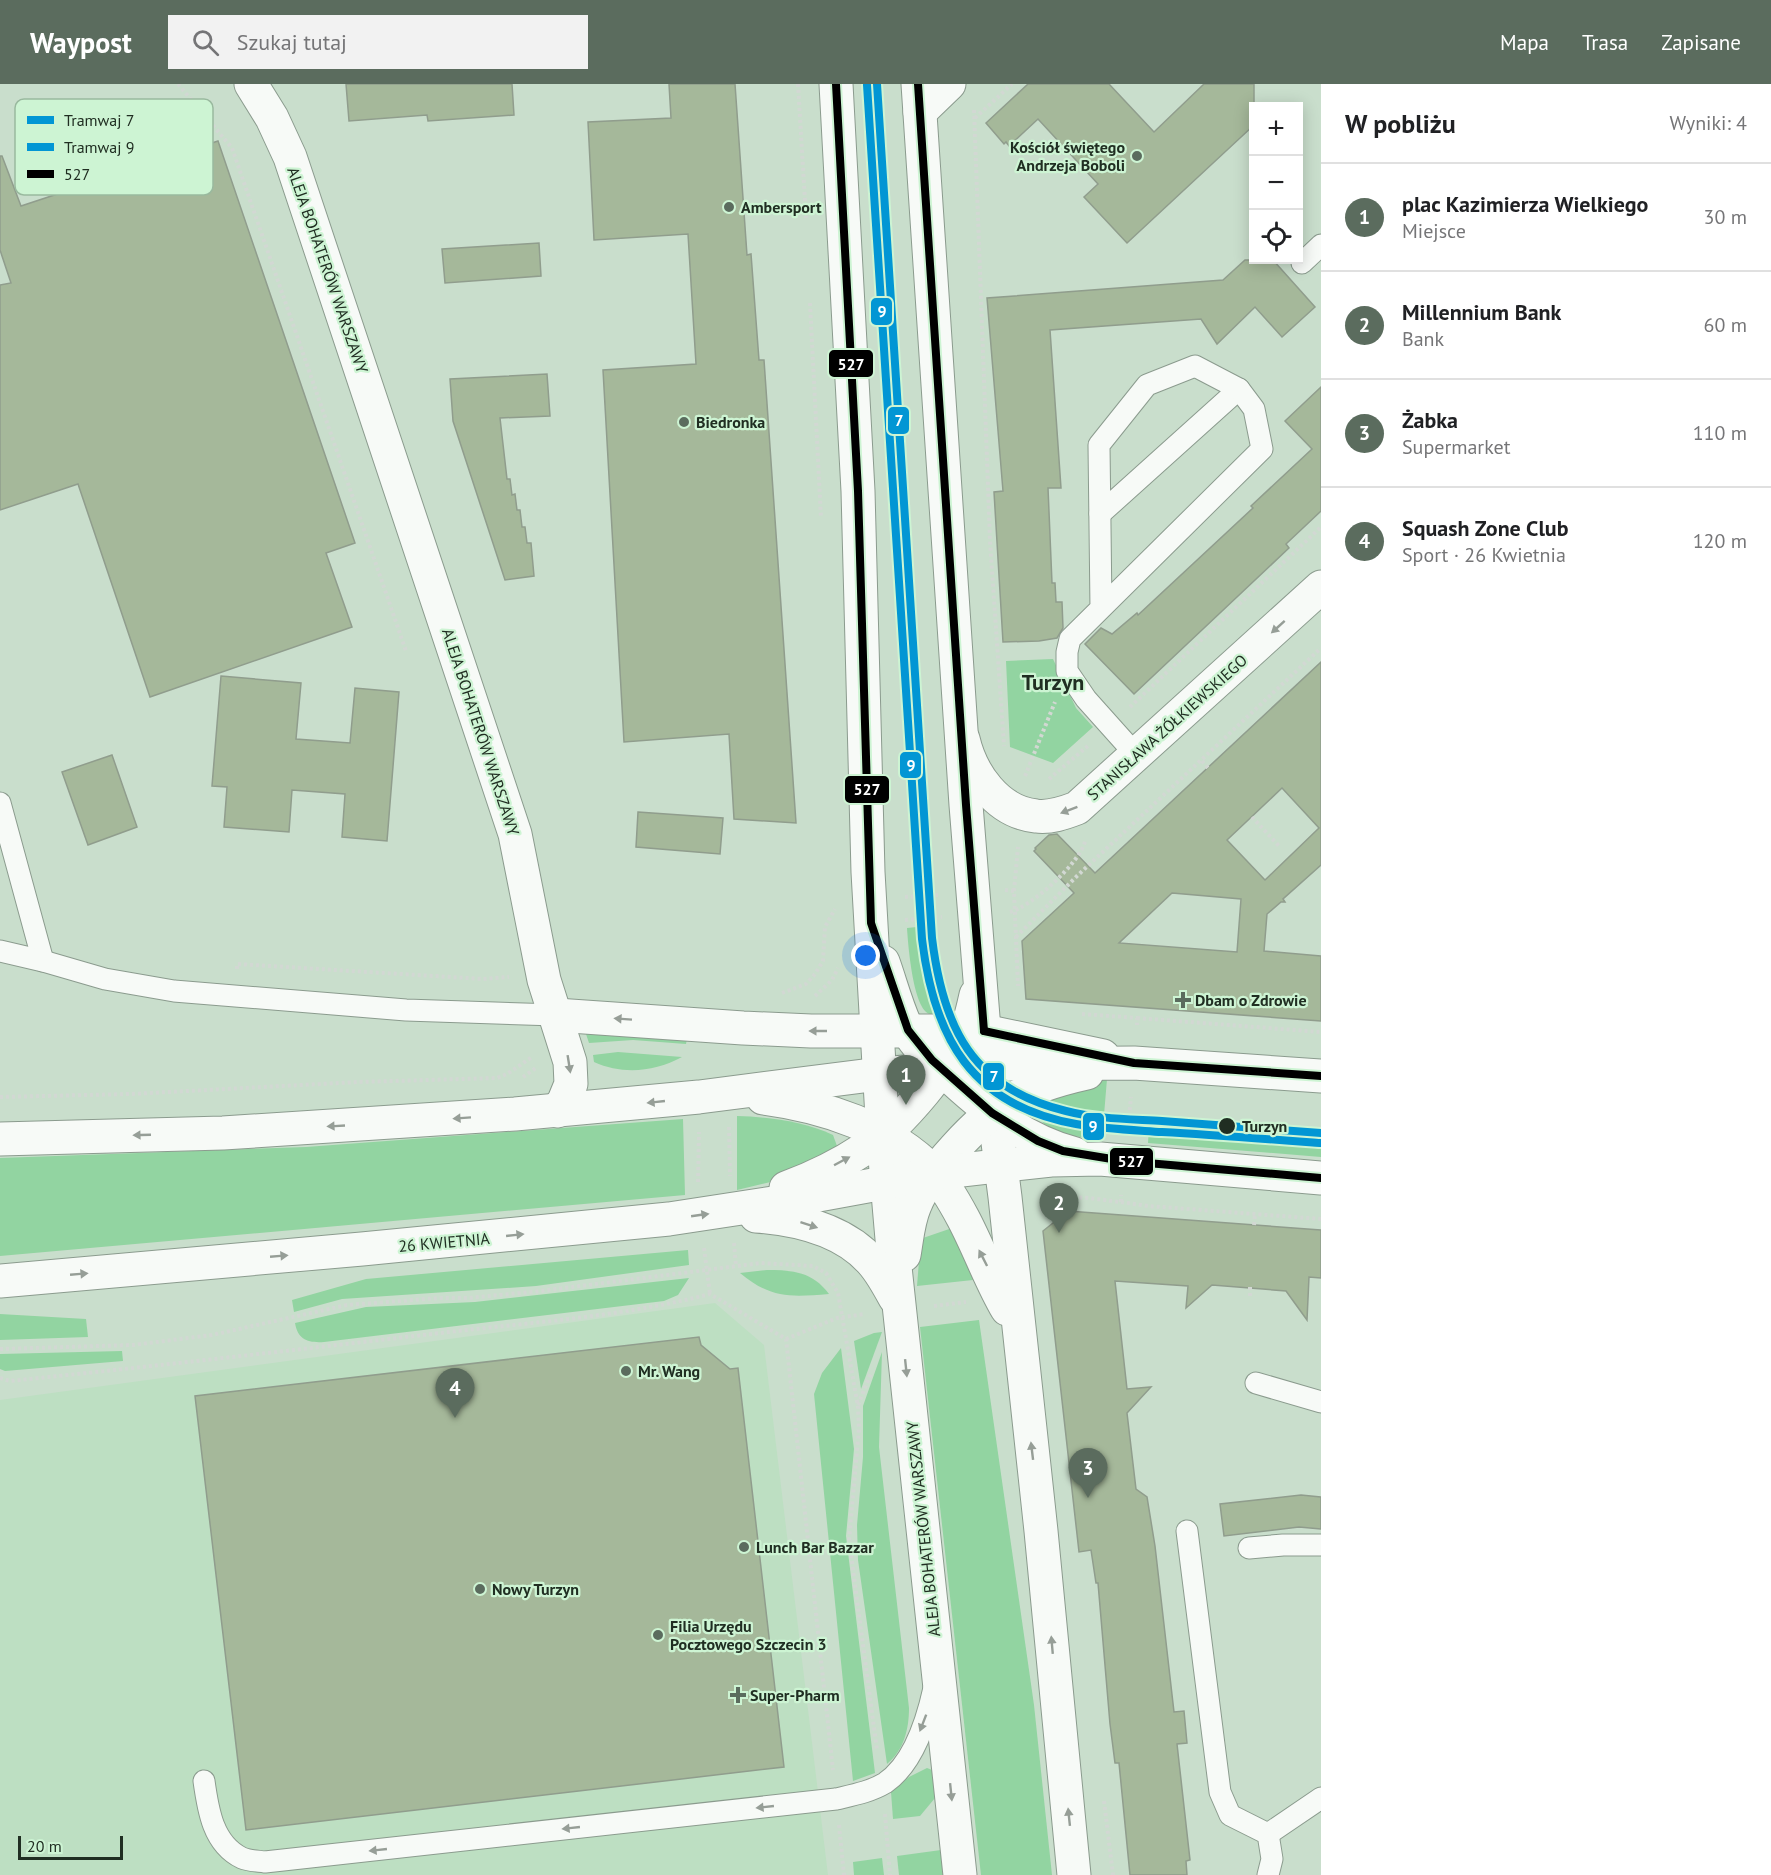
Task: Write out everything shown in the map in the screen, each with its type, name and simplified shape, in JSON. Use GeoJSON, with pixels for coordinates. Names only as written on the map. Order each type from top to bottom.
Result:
{"type":"FeatureCollection","features":[{"type":"Feature","properties":{"kind":"street","name":"ALEJA BOHATERÓW WARSZAWY"},"geometry":{"type":"LineString","coordinates":[[251,84],[272,118],[286,148],[451,636],[515,834],[544,980],[556,1015]]}},
{"type":"Feature","properties":{"kind":"street","name":"ALEJA BOHATERÓW WARSZAWY"},"geometry":{"type":"LineString","coordinates":[[836,84],[858,480],[870,911],[892,1031],[879,1074],[886,1183],[960,1875]]}},
{"type":"Feature","properties":{"kind":"street"},"geometry":{"type":"LineString","coordinates":[[949,84],[919,98],[967,828],[981,979],[974,1031],[987,1065],[1000,1165],[1041,1531],[1074,1875]]}},
{"type":"Feature","properties":{"kind":"street","name":"STANISŁAWA ŻÓŁKIEWSKIEGO"},"geometry":{"type":"LineString","coordinates":[[962,735],[967,754],[981,781],[998,799],[1022,813],[1036,816],[1060,814],[1077,808],[1321,587]]}},
{"type":"Feature","properties":{"kind":"street"},"geometry":{"type":"LineString","coordinates":[[557,1111],[569,1091],[572,1079],[566,1047],[556,1015],[811,1031],[974,1031],[1133,1078]]}},
{"type":"Feature","properties":{"kind":"street"},"geometry":{"type":"LineString","coordinates":[[892,1031],[915,1042],[992,1113],[1038,1142],[1075,1154],[1126,1146],[1321,1178]]}},
{"type":"Feature","properties":{"kind":"street"},"geometry":{"type":"LineString","coordinates":[[731,1210],[825,1171],[865,1149],[883,1135],[914,1103],[974,1031]]}},
{"type":"Feature","properties":{"kind":"street"},"geometry":{"type":"LineString","coordinates":[[0,1139],[223,1133],[557,1111],[729,1094],[879,1074],[987,1065],[1047,1063],[1133,1078]]}},
{"type":"Feature","properties":{"kind":"street"},"geometry":{"type":"LineString","coordinates":[[900,1310],[903,1258],[911,1216],[925,1185],[959,1145],[992,1113],[1010,1100],[1062,1079],[1321,1076]]}},
{"type":"Feature","properties":{"kind":"street"},"geometry":{"type":"LineString","coordinates":[[729,1094],[779,1100],[822,1110],[883,1135],[910,1152],[934,1174],[963,1218],[1018,1329]]}},
{"type":"Feature","properties":{"kind":"street"},"geometry":{"type":"LineString","coordinates":[[886,1183],[934,1174],[1051,1160],[1126,1146]]}},
{"type":"Feature","properties":{"kind":"street","name":"26 KWIETNIA"},"geometry":{"type":"LineString","coordinates":[[0,1281],[669,1220],[886,1183]]}},
{"type":"Feature","properties":{"kind":"street"},"geometry":{"type":"LineString","coordinates":[[731,1210],[746,1216],[798,1221],[825,1230],[846,1241],[872,1262],[889,1287],[900,1310]]}},
{"type":"Feature","properties":{"kind":"lane"},"geometry":{"type":"LineString","coordinates":[[1303,262],[1321,245]]}},
{"type":"Feature","properties":{"kind":"lane"},"geometry":{"type":"LineString","coordinates":[[1101,608],[1099,445],[1147,385],[1194,366],[1239,389],[1254,409],[1262,449],[1070,639],[1067,652],[1067,671],[1086,699],[1137,756]]}},
{"type":"Feature","properties":{"kind":"lane"},"geometry":{"type":"LineString","coordinates":[[1100,514],[1239,389]]}},
{"type":"Feature","properties":{"kind":"lane"},"geometry":{"type":"LineString","coordinates":[[0,803],[43,961]]}},
{"type":"Feature","properties":{"kind":"lane"},"geometry":{"type":"LineString","coordinates":[[0,951],[105,979],[174,991],[406,1010],[556,1015]]}},
{"type":"Feature","properties":{"kind":"lane"},"geometry":{"type":"LineString","coordinates":[[0,1286],[38,1278]]}},
{"type":"Feature","properties":{"kind":"lane"},"geometry":{"type":"LineString","coordinates":[[1256,1383],[1321,1402]]}},
{"type":"Feature","properties":{"kind":"lane"},"geometry":{"type":"LineString","coordinates":[[1187,1531],[1220,1792],[1230,1815],[1268,1834]]}},
{"type":"Feature","properties":{"kind":"lane"},"geometry":{"type":"LineString","coordinates":[[1249,1548],[1321,1545]]}},
{"type":"Feature","properties":{"kind":"lane"},"geometry":{"type":"LineString","coordinates":[[204,1782],[214,1826],[221,1840],[230,1850],[244,1859],[265,1862],[836,1799],[862,1793],[881,1785],[894,1775],[916,1742],[932,1698],[938,1667]]}},
{"type":"Feature","properties":{"kind":"lane"},"geometry":{"type":"LineString","coordinates":[[1268,1834],[1321,1798]]}},
{"type":"Feature","properties":{"kind":"lane"},"geometry":{"type":"LineString","coordinates":[[1268,1834],[1272,1859],[1268,1875]]}},
{"type":"Feature","properties":{"kind":"path"},"geometry":{"type":"LineString","coordinates":[[178,84],[191,99]]}},
{"type":"Feature","properties":{"kind":"path"},"geometry":{"type":"LineString","coordinates":[[798,84],[806,220]]}},
{"type":"Feature","properties":{"kind":"path"},"geometry":{"type":"LineString","coordinates":[[974,119],[1012,84]]}},
{"type":"Feature","properties":{"kind":"path"},"geometry":{"type":"LineString","coordinates":[[974,107],[990,541],[1004,747],[1009,755]]}},
{"type":"Feature","properties":{"kind":"path"},"geometry":{"type":"LineString","coordinates":[[213,125],[232,148],[406,651]]}},
{"type":"Feature","properties":{"kind":"path"},"geometry":{"type":"LineString","coordinates":[[810,298],[822,528]]}},
{"type":"Feature","properties":{"kind":"path"},"geometry":{"type":"LineString","coordinates":[[1044,783],[1110,726],[1321,526]]}},
{"type":"Feature","properties":{"kind":"path"},"geometry":{"type":"LineString","coordinates":[[1016,937],[1077,876],[1321,648]]}},
{"type":"Feature","properties":{"kind":"path"},"geometry":{"type":"LineString","coordinates":[[1023,780],[1067,671]]}},
{"type":"Feature","properties":{"kind":"path"},"geometry":{"type":"LineString","coordinates":[[1202,760],[1208,768]]}},
{"type":"Feature","properties":{"kind":"path"},"geometry":{"type":"LineString","coordinates":[[1019,771],[1023,780]]}},
{"type":"Feature","properties":{"kind":"path"},"geometry":{"type":"LineString","coordinates":[[1023,780],[1034,781]]}},
{"type":"Feature","properties":{"kind":"path"},"geometry":{"type":"LineString","coordinates":[[1006,912],[1015,910],[1033,900],[1081,853],[1085,845],[1086,812],[1090,797]]}},
{"type":"Feature","properties":{"kind":"path"},"geometry":{"type":"LineString","coordinates":[[1251,817],[1279,846]]}},
{"type":"Feature","properties":{"kind":"path"},"geometry":{"type":"LineString","coordinates":[[1018,987],[1014,891],[1019,842]]}},
{"type":"Feature","properties":{"kind":"path"},"geometry":{"type":"LineString","coordinates":[[1005,890],[1014,891]]}},
{"type":"Feature","properties":{"kind":"path"},"geometry":{"type":"LineString","coordinates":[[905,897],[945,894]]}},
{"type":"Feature","properties":{"kind":"path"},"geometry":{"type":"LineString","coordinates":[[777,993],[787,992],[806,984],[815,974],[823,961],[825,927],[837,908]]}},
{"type":"Feature","properties":{"kind":"path"},"geometry":{"type":"LineString","coordinates":[[906,920],[947,917]]}},
{"type":"Feature","properties":{"kind":"path"},"geometry":{"type":"LineString","coordinates":[[236,996],[237,964],[483,979],[512,977],[544,980]]}},
{"type":"Feature","properties":{"kind":"path"},"geometry":{"type":"LineString","coordinates":[[1078,1014],[1321,1032]]}},
{"type":"Feature","properties":{"kind":"path"},"geometry":{"type":"LineString","coordinates":[[1137,1018],[1137,1025]]}},
{"type":"Feature","properties":{"kind":"path"},"geometry":{"type":"LineString","coordinates":[[0,1098],[497,1078],[528,1064],[536,1054]]}},
{"type":"Feature","properties":{"kind":"path"},"geometry":{"type":"LineString","coordinates":[[1126,1146],[1133,1078]]}},
{"type":"Feature","properties":{"kind":"path"},"geometry":{"type":"LineString","coordinates":[[698,1183],[699,1128]]}},
{"type":"Feature","properties":{"kind":"path"},"geometry":{"type":"LineString","coordinates":[[1120,1202],[1121,1194]]}},
{"type":"Feature","properties":{"kind":"path"},"geometry":{"type":"LineString","coordinates":[[1039,1215],[1042,1208],[1053,1201],[1068,1198],[1321,1219]]}},
{"type":"Feature","properties":{"kind":"path"},"geometry":{"type":"LineString","coordinates":[[1254,1225],[1256,1215]]}},
{"type":"Feature","properties":{"kind":"path"},"geometry":{"type":"LineString","coordinates":[[704,1248],[710,1294]]}},
{"type":"Feature","properties":{"kind":"path"},"geometry":{"type":"LineString","coordinates":[[0,1349],[133,1345],[212,1335],[347,1305],[541,1291],[761,1263],[813,1266],[826,1273],[835,1285],[844,1317],[858,1407],[859,1429],[849,1540],[881,1785],[890,1875]]}},
{"type":"Feature","properties":{"kind":"path"},"geometry":{"type":"LineString","coordinates":[[1250,1287],[1250,1297]]}},
{"type":"Feature","properties":{"kind":"path"},"geometry":{"type":"LineString","coordinates":[[0,1378],[10,1381],[206,1361],[587,1316],[666,1306],[710,1294],[786,1339]]}},
{"type":"Feature","properties":{"kind":"path"},"geometry":{"type":"LineString","coordinates":[[786,1339],[837,1318],[976,1301]]}},
{"type":"Feature","properties":{"kind":"path"},"geometry":{"type":"LineString","coordinates":[[786,1339],[843,1875]]}},
{"type":"Feature","properties":{"kind":"shaded area"},"geometry":{"type":"Polygon","coordinates":[[[715,1303],[764,1345],[828,1875],[0,1875],[0,1400],[715,1303]]]}},
{"type":"Feature","properties":{"kind":"green space"},"geometry":{"type":"Polygon","coordinates":[[[1053,659],[1076,708],[1093,727],[1053,763],[1010,747],[1006,661],[1053,659]]]}},
{"type":"Feature","properties":{"kind":"green space"},"geometry":{"type":"Polygon","coordinates":[[[927,926],[931,975],[939,1011],[935,1014],[924,1010],[919,1001],[910,961],[907,928],[927,926]]]}},
{"type":"Feature","properties":{"kind":"green space"},"geometry":{"type":"Polygon","coordinates":[[[585,1031],[688,1033],[686,1044],[633,1040],[589,1043],[585,1031]]]}},
{"type":"Feature","properties":{"kind":"green space"},"geometry":{"type":"Polygon","coordinates":[[[618,1052],[682,1057],[661,1066],[638,1070],[616,1069],[594,1062],[593,1055],[618,1052]]]}},
{"type":"Feature","properties":{"kind":"green space"},"geometry":{"type":"Polygon","coordinates":[[[1107,1079],[1102,1139],[1060,1133],[1051,1129],[1037,1116],[1033,1105],[1095,1081],[1107,1079]]]}},
{"type":"Feature","properties":{"kind":"green space"},"geometry":{"type":"Polygon","coordinates":[[[737,1116],[774,1119],[810,1126],[833,1135],[837,1146],[835,1151],[775,1181],[737,1190],[737,1116]]]}},
{"type":"Feature","properties":{"kind":"green space"},"geometry":{"type":"Polygon","coordinates":[[[683,1119],[685,1195],[0,1256],[0,1158],[306,1147],[683,1119]]]}},
{"type":"Feature","properties":{"kind":"green space"},"geometry":{"type":"Polygon","coordinates":[[[1149,1126],[1321,1139],[1321,1157],[1148,1143],[1149,1126]]]}},
{"type":"Feature","properties":{"kind":"green space"},"geometry":{"type":"Polygon","coordinates":[[[955,1227],[969,1261],[973,1280],[917,1286],[923,1238],[955,1227]]]}},
{"type":"Feature","properties":{"kind":"green space"},"geometry":{"type":"Polygon","coordinates":[[[688,1250],[689,1265],[536,1286],[342,1299],[294,1312],[292,1300],[366,1279],[688,1250]]]}},
{"type":"Feature","properties":{"kind":"green space"},"geometry":{"type":"Polygon","coordinates":[[[767,1270],[802,1274],[816,1281],[829,1294],[792,1296],[772,1292],[740,1273],[767,1270]]]}},
{"type":"Feature","properties":{"kind":"green space"},"geometry":{"type":"Polygon","coordinates":[[[689,1278],[678,1295],[664,1301],[324,1342],[313,1342],[301,1337],[295,1323],[366,1307],[475,1302],[689,1278]]]}},
{"type":"Feature","properties":{"kind":"green space"},"geometry":{"type":"Polygon","coordinates":[[[0,1314],[86,1319],[88,1337],[0,1340],[0,1314]]]}},
{"type":"Feature","properties":{"kind":"green space"},"geometry":{"type":"Polygon","coordinates":[[[979,1320],[1034,1705],[1052,1875],[981,1875],[920,1327],[979,1320]]]}},
{"type":"Feature","properties":{"kind":"green space"},"geometry":{"type":"Polygon","coordinates":[[[882,1332],[861,1389],[854,1341],[882,1332]]]}},
{"type":"Feature","properties":{"kind":"green space"},"geometry":{"type":"Polygon","coordinates":[[[841,1348],[854,1449],[846,1536],[875,1773],[853,1781],[814,1394],[822,1373],[841,1348]]]}},
{"type":"Feature","properties":{"kind":"green space"},"geometry":{"type":"Polygon","coordinates":[[[122,1351],[123,1361],[5,1371],[0,1369],[0,1354],[122,1351]]]}},
{"type":"Feature","properties":{"kind":"green space"},"geometry":{"type":"Polygon","coordinates":[[[882,1352],[879,1447],[909,1708],[904,1739],[898,1752],[887,1764],[858,1560],[857,1525],[863,1457],[863,1406],[882,1352]]]}},
{"type":"Feature","properties":{"kind":"green space"},"geometry":{"type":"Polygon","coordinates":[[[927,1768],[932,1770],[935,1798],[920,1816],[893,1819],[891,1792],[909,1777],[927,1768]]]}},
{"type":"Feature","properties":{"kind":"green space"},"geometry":{"type":"Polygon","coordinates":[[[941,1850],[943,1875],[899,1875],[897,1856],[941,1850]]]}},
{"type":"Feature","properties":{"kind":"green space"},"geometry":{"type":"Polygon","coordinates":[[[882,1858],[884,1875],[854,1875],[853,1862],[882,1858]]]}},
{"type":"Feature","properties":{"kind":"building"},"geometry":{"type":"Polygon","coordinates":[[[346,84],[512,84],[514,115],[428,121],[427,115],[349,121],[346,84]]]}},
{"type":"Feature","properties":{"kind":"building"},"geometry":{"type":"Polygon","coordinates":[[[669,84],[735,84],[747,255],[751,254],[759,360],[764,360],[796,823],[734,819],[729,734],[624,742],[603,370],[696,364],[688,234],[594,240],[588,122],[671,118],[669,84]]]}},
{"type":"Feature","properties":{"kind":"building","name":"Kościół świętego Andrzeja Boboli"},"geometry":{"type":"Polygon","coordinates":[[[1028,84],[1109,84],[1154,132],[1204,84],[1254,84],[1254,102],[1249,102],[1249,130],[1127,243],[1084,197],[1098,184],[1038,119],[1009,146],[1006,142],[1004,144],[986,123],[1028,84]]]}},
{"type":"Feature","properties":{"kind":"building"},"geometry":{"type":"Polygon","coordinates":[[[218,141],[355,543],[326,553],[352,627],[150,697],[78,484],[0,510],[0,285],[11,283],[0,250],[0,156],[2,156],[21,206],[54,195],[213,195],[213,143],[218,141]]]}},
{"type":"Feature","properties":{"kind":"building"},"geometry":{"type":"Polygon","coordinates":[[[539,243],[541,276],[445,283],[442,249],[539,243]]]}},
{"type":"Feature","properties":{"kind":"building"},"geometry":{"type":"Polygon","coordinates":[[[1245,260],[1249,260],[1249,264],[1277,264],[1315,307],[1282,337],[1255,307],[1217,344],[1201,319],[1050,330],[1061,488],[1048,488],[1052,583],[1055,583],[1056,602],[1062,602],[1063,628],[1057,638],[1003,642],[994,492],[1003,491],[987,298],[1223,280],[1245,260]]]}},
{"type":"Feature","properties":{"kind":"building"},"geometry":{"type":"Polygon","coordinates":[[[547,374],[550,416],[500,418],[507,479],[510,479],[512,495],[515,494],[517,510],[520,510],[527,543],[531,543],[534,576],[505,580],[453,421],[450,379],[547,374]]]}},
{"type":"Feature","properties":{"kind":"building"},"geometry":{"type":"Polygon","coordinates":[[[1321,387],[1321,511],[1286,544],[1289,548],[1134,694],[1085,644],[1101,628],[1112,634],[1137,613],[1138,615],[1253,508],[1251,506],[1312,449],[1285,421],[1321,387]]]}},
{"type":"Feature","properties":{"kind":"building"},"geometry":{"type":"Polygon","coordinates":[[[1321,662],[1321,865],[1283,899],[1285,902],[1281,902],[1267,914],[1264,951],[1321,956],[1321,1021],[1026,999],[1022,941],[1074,893],[1034,851],[1035,848],[1049,835],[1057,834],[1095,873],[1321,662]],[[1282,788],[1227,840],[1265,880],[1319,828],[1282,788]],[[1172,893],[1119,943],[1237,952],[1241,899],[1172,893]]]}},
{"type":"Feature","properties":{"kind":"building"},"geometry":{"type":"Polygon","coordinates":[[[221,676],[301,683],[296,739],[350,743],[355,688],[399,692],[387,841],[342,837],[345,794],[292,790],[289,832],[224,827],[227,787],[212,786],[221,676]]]}},
{"type":"Feature","properties":{"kind":"building"},"geometry":{"type":"Polygon","coordinates":[[[112,755],[137,827],[88,845],[62,772],[112,755]]]}},
{"type":"Feature","properties":{"kind":"building"},"geometry":{"type":"Polygon","coordinates":[[[638,812],[723,818],[720,854],[636,847],[638,812]]]}},
{"type":"Feature","properties":{"kind":"building"},"geometry":{"type":"Polygon","coordinates":[[[1068,1211],[1321,1230],[1321,1278],[1309,1277],[1307,1320],[1286,1291],[1212,1285],[1186,1308],[1188,1286],[1115,1281],[1127,1389],[1151,1387],[1127,1413],[1136,1489],[1147,1497],[1155,1546],[1174,1712],[1184,1711],[1187,1743],[1177,1744],[1190,1860],[1186,1861],[1187,1875],[1130,1875],[1119,1763],[1115,1763],[1110,1724],[1098,1583],[1096,1583],[1091,1550],[1079,1552],[1043,1231],[1068,1211]]]}},
{"type":"Feature","properties":{"kind":"building","name":"Nowy Turzyn"},"geometry":{"type":"Polygon","coordinates":[[[699,1337],[701,1345],[730,1369],[738,1368],[784,1767],[246,1830],[195,1396],[699,1337]]]}},
{"type":"Feature","properties":{"kind":"building"},"geometry":{"type":"Polygon","coordinates":[[[1301,1495],[1321,1497],[1321,1529],[1299,1527],[1224,1536],[1220,1504],[1301,1495]]]}},
{"type":"Feature","properties":{"kind":"tram line","name":"7"},"geometry":{"type":"LineString","coordinates":[[877,84],[932,938],[944,1000],[954,1026],[968,1050],[985,1070],[1007,1087],[1034,1101],[1066,1111],[1090,1116],[1321,1133]]}},
{"type":"Feature","properties":{"kind":"tram line","name":"9"},"geometry":{"type":"LineString","coordinates":[[867,85],[922,939],[936,1007],[948,1036],[964,1062],[984,1083],[1009,1101],[1040,1115],[1076,1124],[1108,1128],[1320,1143]]}},
{"type":"Feature","properties":{"kind":"transit line","name":"527"},"geometry":{"type":"LineString","coordinates":[[836,84],[858,491],[871,923],[908,1030],[932,1060],[992,1113],[1038,1141],[1063,1151],[1124,1161],[1321,1178]]}},
{"type":"Feature","properties":{"kind":"transit line","name":"527"},"geometry":{"type":"LineString","coordinates":[[918,84],[966,805],[984,1031]]}},
{"type":"Feature","properties":{"kind":"transit line","name":"527"},"geometry":{"type":"LineString","coordinates":[[984,1031],[1134,1063],[1321,1076]]}},
{"type":"Feature","properties":{"kind":"place","name":"Kościół świętego Andrzeja Boboli"},"geometry":{"type":"Point","coordinates":[1137,156]}},
{"type":"Feature","properties":{"kind":"place","name":"Ambersport"},"geometry":{"type":"Point","coordinates":[729,207]}},
{"type":"Feature","properties":{"kind":"place","name":"Biedronka"},"geometry":{"type":"Point","coordinates":[684,422]}},
{"type":"Feature","properties":{"kind":"place","name":"Dbam o Zdrowie"},"geometry":{"type":"Point","coordinates":[1183,1000]}},
{"type":"Feature","properties":{"kind":"place","name":"plac Kazimierza Wielkiego"},"geometry":{"type":"Point","coordinates":[906,1105]}},
{"type":"Feature","properties":{"kind":"place","name":"Turzyn"},"geometry":{"type":"Point","coordinates":[1227,1126]}},
{"type":"Feature","properties":{"kind":"place","name":"Millennium Bank"},"geometry":{"type":"Point","coordinates":[1059,1233]}},
{"type":"Feature","properties":{"kind":"place","name":"Mr. Wang"},"geometry":{"type":"Point","coordinates":[626,1371]}},
{"type":"Feature","properties":{"kind":"place","name":"Squash Zone Club"},"geometry":{"type":"Point","coordinates":[455,1418]}},
{"type":"Feature","properties":{"kind":"place","name":"Żabka"},"geometry":{"type":"Point","coordinates":[1088,1498]}},
{"type":"Feature","properties":{"kind":"place","name":"Lunch Bar Bazzar"},"geometry":{"type":"Point","coordinates":[744,1547]}},
{"type":"Feature","properties":{"kind":"place","name":"Nowy Turzyn"},"geometry":{"type":"Point","coordinates":[480,1589]}},
{"type":"Feature","properties":{"kind":"place","name":"Filia Urzędu Pocztowego Szczecin 3"},"geometry":{"type":"Point","coordinates":[658,1635]}},
{"type":"Feature","properties":{"kind":"place","name":"Super-Pharm"},"geometry":{"type":"Point","coordinates":[738,1695]}},
{"type":"Feature","properties":{"kind":"district","name":"Turzyn"},"geometry":{"type":"Point","coordinates":[1053,682]}}]}
